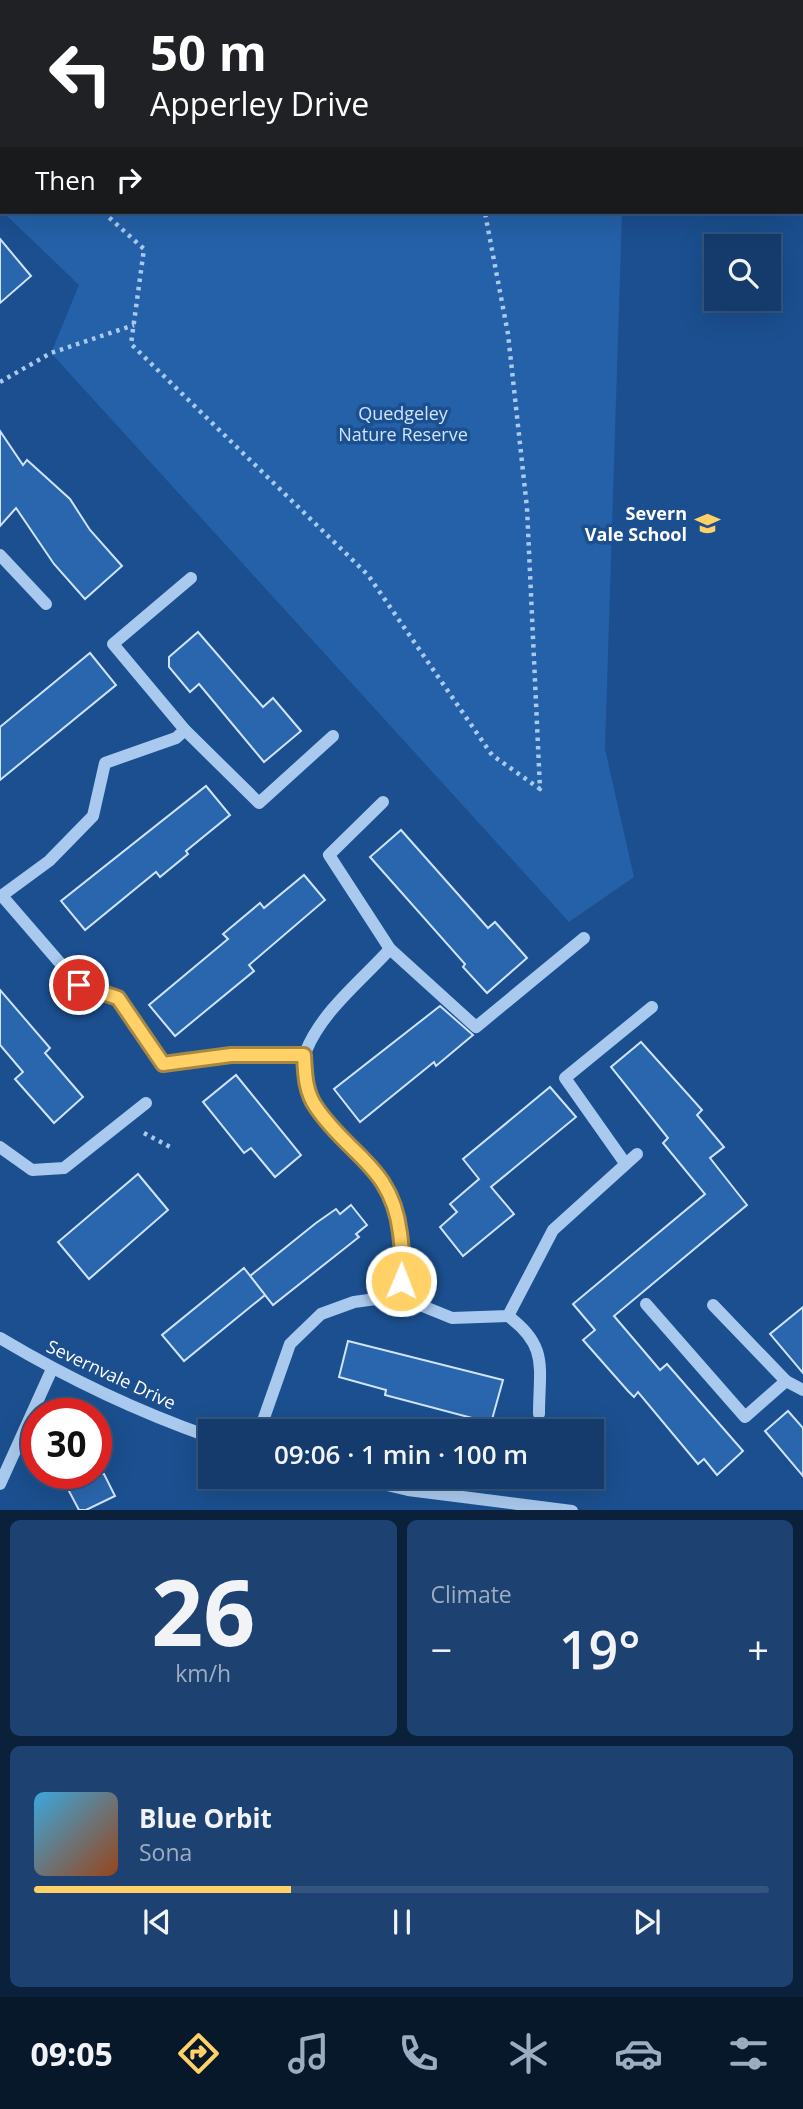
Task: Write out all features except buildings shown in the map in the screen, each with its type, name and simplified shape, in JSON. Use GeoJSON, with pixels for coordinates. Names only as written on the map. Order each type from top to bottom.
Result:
{"type":"FeatureCollection","features":[{"type":"Feature","properties":{"kind":"street"},"geometry":{"type":"LineString","coordinates":[[0,555],[46,604]]}},
{"type":"Feature","properties":{"kind":"street"},"geometry":{"type":"LineString","coordinates":[[191,578],[113,644],[181,734],[259,803],[333,736]]}},
{"type":"Feature","properties":{"kind":"street"},"geometry":{"type":"LineString","coordinates":[[181,734],[105,763],[93,816],[49,861],[1,896],[79,985],[118,998],[163,1064],[231,1055],[304,1055]]}},
{"type":"Feature","properties":{"kind":"street"},"geometry":{"type":"LineString","coordinates":[[383,802],[329,855],[390,949],[476,1027],[584,938]]}},
{"type":"Feature","properties":{"kind":"street"},"geometry":{"type":"LineString","coordinates":[[390,949],[317,1028],[304,1055],[305,1082],[315,1106],[385,1181],[397,1212],[404,1267],[398,1296]]}},
{"type":"Feature","properties":{"kind":"street"},"geometry":{"type":"LineString","coordinates":[[625,1163],[565,1078],[652,1007]]}},
{"type":"Feature","properties":{"kind":"street"},"geometry":{"type":"LineString","coordinates":[[0,1147],[32,1170],[64,1168],[146,1102]]}},
{"type":"Feature","properties":{"kind":"street"},"geometry":{"type":"LineString","coordinates":[[508,1316],[553,1230],[637,1154]]}},
{"type":"Feature","properties":{"kind":"street"},"geometry":{"type":"LineString","coordinates":[[264,1419],[290,1343],[321,1314],[354,1302],[398,1296],[452,1318],[508,1316],[529,1331],[539,1355],[539,1414]]}},
{"type":"Feature","properties":{"kind":"street"},"geometry":{"type":"LineString","coordinates":[[646,1304],[745,1417],[786,1381]]}},
{"type":"Feature","properties":{"kind":"street"},"geometry":{"type":"LineString","coordinates":[[713,1305],[786,1381],[803,1390]]}},
{"type":"Feature","properties":{"kind":"street","name":"Severnvale Drive"},"geometry":{"type":"LineString","coordinates":[[0,1338],[52,1369],[156,1418],[198,1433]]}},
{"type":"Feature","properties":{"kind":"street"},"geometry":{"type":"LineString","coordinates":[[0,1484],[52,1369]]}},
{"type":"Feature","properties":{"kind":"street"},"geometry":{"type":"LineString","coordinates":[[404,1489],[572,1510]]}},
{"type":"Feature","properties":{"kind":"path"},"geometry":{"type":"LineString","coordinates":[[105,214],[144,250],[131,344],[368,575],[492,755],[540,789],[527,509],[508,334],[485,214]]}},
{"type":"Feature","properties":{"kind":"path"},"geometry":{"type":"LineString","coordinates":[[0,382],[51,353],[134,325]]}},
{"type":"Feature","properties":{"kind":"path"},"geometry":{"type":"LineString","coordinates":[[125,1118],[151,1139],[174,1149]]}},
{"type":"Feature","properties":{"kind":"green space","name":"Quedgeley Nature Reserve"},"geometry":{"type":"Polygon","coordinates":[[[5,214],[622,214],[605,749],[634,877],[569,922],[51,353],[79,285],[5,214]]]}},
{"type":"Feature","properties":{"kind":"place","name":"Severn Vale School"},"geometry":{"type":"Point","coordinates":[707,524]}},
{"type":"Feature","properties":{"kind":"route"},"geometry":{"type":"LineString","coordinates":[[79,985],[118,998],[163,1064],[231,1055],[304,1055],[305,1082],[315,1106],[385,1181],[397,1212],[404,1267],[401,1281]]}}]}
